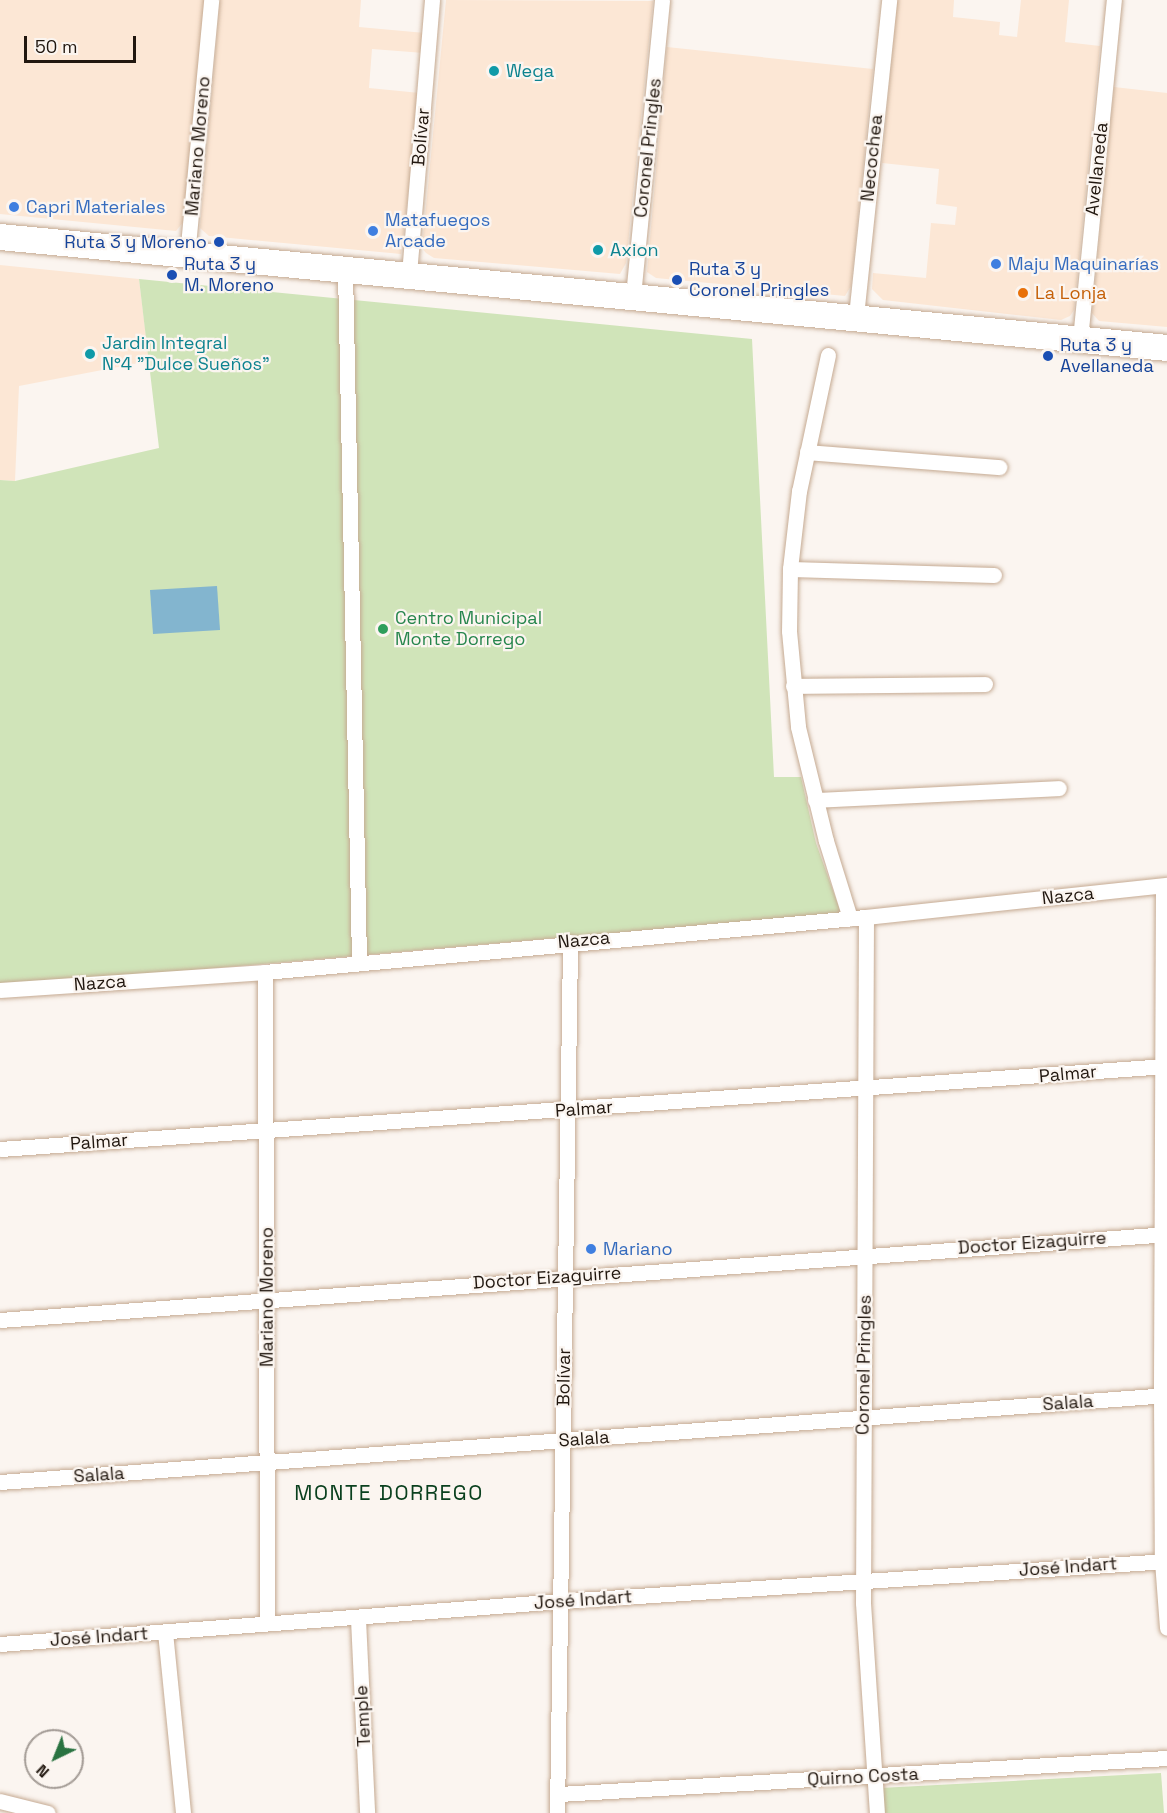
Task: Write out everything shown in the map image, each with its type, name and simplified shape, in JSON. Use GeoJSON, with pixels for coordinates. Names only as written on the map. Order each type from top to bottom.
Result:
{"type":"FeatureCollection","features":[{"type":"Feature","properties":{"kind":"highway"},"geometry":{"type":"LineString","coordinates":[[0,237],[856,316],[1167,348]]}},
{"type":"Feature","properties":{"kind":"street","name":"Mariano Moreno"},"geometry":{"type":"LineString","coordinates":[[188,256],[211,0]]}},
{"type":"Feature","properties":{"kind":"street","name":"Bolívar"},"geometry":{"type":"LineString","coordinates":[[410,274],[432,0]]}},
{"type":"Feature","properties":{"kind":"street","name":"Coronel Pringles"},"geometry":{"type":"LineString","coordinates":[[633,296],[662,0]]}},
{"type":"Feature","properties":{"kind":"street","name":"Necochea"},"geometry":{"type":"LineString","coordinates":[[856,316],[889,0]]}},
{"type":"Feature","properties":{"kind":"street","name":"Avellaneda"},"geometry":{"type":"LineString","coordinates":[[1080,339],[1114,0]]}},
{"type":"Feature","properties":{"kind":"street"},"geometry":{"type":"LineString","coordinates":[[345,269],[359,962]]}},
{"type":"Feature","properties":{"kind":"street"},"geometry":{"type":"LineString","coordinates":[[828,355],[807,452],[790,569],[793,686],[815,800],[850,918]]}},
{"type":"Feature","properties":{"kind":"street"},"geometry":{"type":"LineString","coordinates":[[807,452],[999,467]]}},
{"type":"Feature","properties":{"kind":"street"},"geometry":{"type":"LineString","coordinates":[[790,569],[994,575]]}},
{"type":"Feature","properties":{"kind":"street"},"geometry":{"type":"LineString","coordinates":[[793,686],[985,684]]}},
{"type":"Feature","properties":{"kind":"street"},"geometry":{"type":"LineString","coordinates":[[815,800],[1059,788]]}},
{"type":"Feature","properties":{"kind":"street"},"geometry":{"type":"LineString","coordinates":[[1165,886],[1164,1395],[1167,1628]]}},
{"type":"Feature","properties":{"kind":"street","name":"Nazca"},"geometry":{"type":"LineString","coordinates":[[0,990],[265,972],[570,942],[866,917],[1165,886]]}},
{"type":"Feature","properties":{"kind":"street","name":"Coronel Pringles"},"geometry":{"type":"LineString","coordinates":[[866,917],[863,1581],[877,1813]]}},
{"type":"Feature","properties":{"kind":"street","name":"Bolívar"},"geometry":{"type":"LineString","coordinates":[[557,1813],[562,1601],[570,942]]}},
{"type":"Feature","properties":{"kind":"street","name":"Mariano Moreno"},"geometry":{"type":"LineString","coordinates":[[265,972],[268,1298],[267,1623]]}},
{"type":"Feature","properties":{"kind":"street","name":"Palmar"},"geometry":{"type":"LineString","coordinates":[[0,1149],[867,1090],[1166,1066]]}},
{"type":"Feature","properties":{"kind":"street","name":"Doctor Eizaguirre"},"geometry":{"type":"LineString","coordinates":[[0,1320],[268,1298],[1166,1234]]}},
{"type":"Feature","properties":{"kind":"street","name":"Salala"},"geometry":{"type":"LineString","coordinates":[[0,1482],[267,1464],[1164,1395]]}},
{"type":"Feature","properties":{"kind":"street","name":"José Indart"},"geometry":{"type":"LineString","coordinates":[[0,1644],[267,1623],[358,1619],[562,1601],[1165,1561]]}},
{"type":"Feature","properties":{"kind":"street","name":"Temple"},"geometry":{"type":"LineString","coordinates":[[358,1619],[367,1813]]}},
{"type":"Feature","properties":{"kind":"street"},"geometry":{"type":"LineString","coordinates":[[165,1632],[183,1813]]}},
{"type":"Feature","properties":{"kind":"street","name":"Quirno Costa"},"geometry":{"type":"LineString","coordinates":[[559,1794],[1167,1758]]}},
{"type":"Feature","properties":{"kind":"street"},"geometry":{"type":"LineString","coordinates":[[0,1801],[48,1813]]}},
{"type":"Feature","properties":{"kind":"shaded area"},"geometry":{"type":"Polygon","coordinates":[[[0,0],[205,0],[184,221],[176,231],[0,214],[0,0]]]}},
{"type":"Feature","properties":{"kind":"shaded area"},"geometry":{"type":"Polygon","coordinates":[[[220,0],[361,0],[359,27],[425,33],[424,53],[372,49],[369,88],[420,93],[401,254],[209,236],[200,228],[220,0]]]}},
{"type":"Feature","properties":{"kind":"shaded area"},"geometry":{"type":"Polygon","coordinates":[[[446,0],[653,1],[626,263],[620,274],[434,258],[422,248],[446,0]]]}},
{"type":"Feature","properties":{"kind":"shaded area"},"geometry":{"type":"Polygon","coordinates":[[[897,0],[954,0],[953,17],[1000,22],[999,35],[1017,37],[1021,0],[1069,0],[1065,42],[1100,46],[1074,310],[1070,316],[1061,320],[883,300],[872,289],[873,273],[926,278],[931,223],[955,225],[957,207],[936,204],[939,169],[882,163],[897,0]]]}},
{"type":"Feature","properties":{"kind":"shaded area"},"geometry":{"type":"Polygon","coordinates":[[[667,47],[873,69],[851,286],[845,296],[656,278],[647,272],[667,47]]]}},
{"type":"Feature","properties":{"kind":"shaded area"},"geometry":{"type":"Polygon","coordinates":[[[1114,87],[1167,93],[1167,327],[1099,321],[1092,313],[1114,87]]]}},
{"type":"Feature","properties":{"kind":"shaded area"},"geometry":{"type":"Polygon","coordinates":[[[0,265],[139,279],[149,361],[19,386],[15,481],[0,480],[0,265]]]}},
{"type":"Feature","properties":{"kind":"green space","name":"Centro Municipal Monte Dorrego"},"geometry":{"type":"Polygon","coordinates":[[[139,279],[752,339],[774,777],[801,777],[816,843],[841,913],[0,987],[0,480],[15,481],[159,448],[139,279]]]}},
{"type":"Feature","properties":{"kind":"green space"},"geometry":{"type":"Polygon","coordinates":[[[1161,1773],[1164,1813],[882,1813],[880,1788],[1161,1773]]]}},
{"type":"Feature","properties":{"kind":"water"},"geometry":{"type":"Polygon","coordinates":[[[217,586],[220,630],[153,634],[150,590],[217,586]]]}},
{"type":"Feature","properties":{"kind":"place","name":"Wega"},"geometry":{"type":"Point","coordinates":[494,71]}},
{"type":"Feature","properties":{"kind":"place","name":"Capri Materiales"},"geometry":{"type":"Point","coordinates":[14,207]}},
{"type":"Feature","properties":{"kind":"place","name":"Matafuegos Arcade"},"geometry":{"type":"Point","coordinates":[373,231]}},
{"type":"Feature","properties":{"kind":"place","name":"Ruta 3 y Moreno"},"geometry":{"type":"Point","coordinates":[219,242]}},
{"type":"Feature","properties":{"kind":"place","name":"Axion"},"geometry":{"type":"Point","coordinates":[598,250]}},
{"type":"Feature","properties":{"kind":"place","name":"Maju Maquinarías"},"geometry":{"type":"Point","coordinates":[996,264]}},
{"type":"Feature","properties":{"kind":"place","name":"Ruta 3 y M. Moreno"},"geometry":{"type":"Point","coordinates":[172,275]}},
{"type":"Feature","properties":{"kind":"place","name":"Ruta 3 y Coronel Pringles"},"geometry":{"type":"Point","coordinates":[677,280]}},
{"type":"Feature","properties":{"kind":"place","name":"La Lonja"},"geometry":{"type":"Point","coordinates":[1023,293]}},
{"type":"Feature","properties":{"kind":"place","name":"Jardin Integral N°4 \"Dulce Sueños\""},"geometry":{"type":"Point","coordinates":[90,354]}},
{"type":"Feature","properties":{"kind":"place","name":"Ruta 3 y Avellaneda"},"geometry":{"type":"Point","coordinates":[1048,356]}},
{"type":"Feature","properties":{"kind":"place","name":"Centro Municipal Monte Dorrego"},"geometry":{"type":"Point","coordinates":[383,629]}},
{"type":"Feature","properties":{"kind":"place","name":"Mariano"},"geometry":{"type":"Point","coordinates":[591,1249]}},
{"type":"Feature","properties":{"kind":"district","name":"MONTE DORREGO"},"geometry":{"type":"Point","coordinates":[389,1493]}}]}
